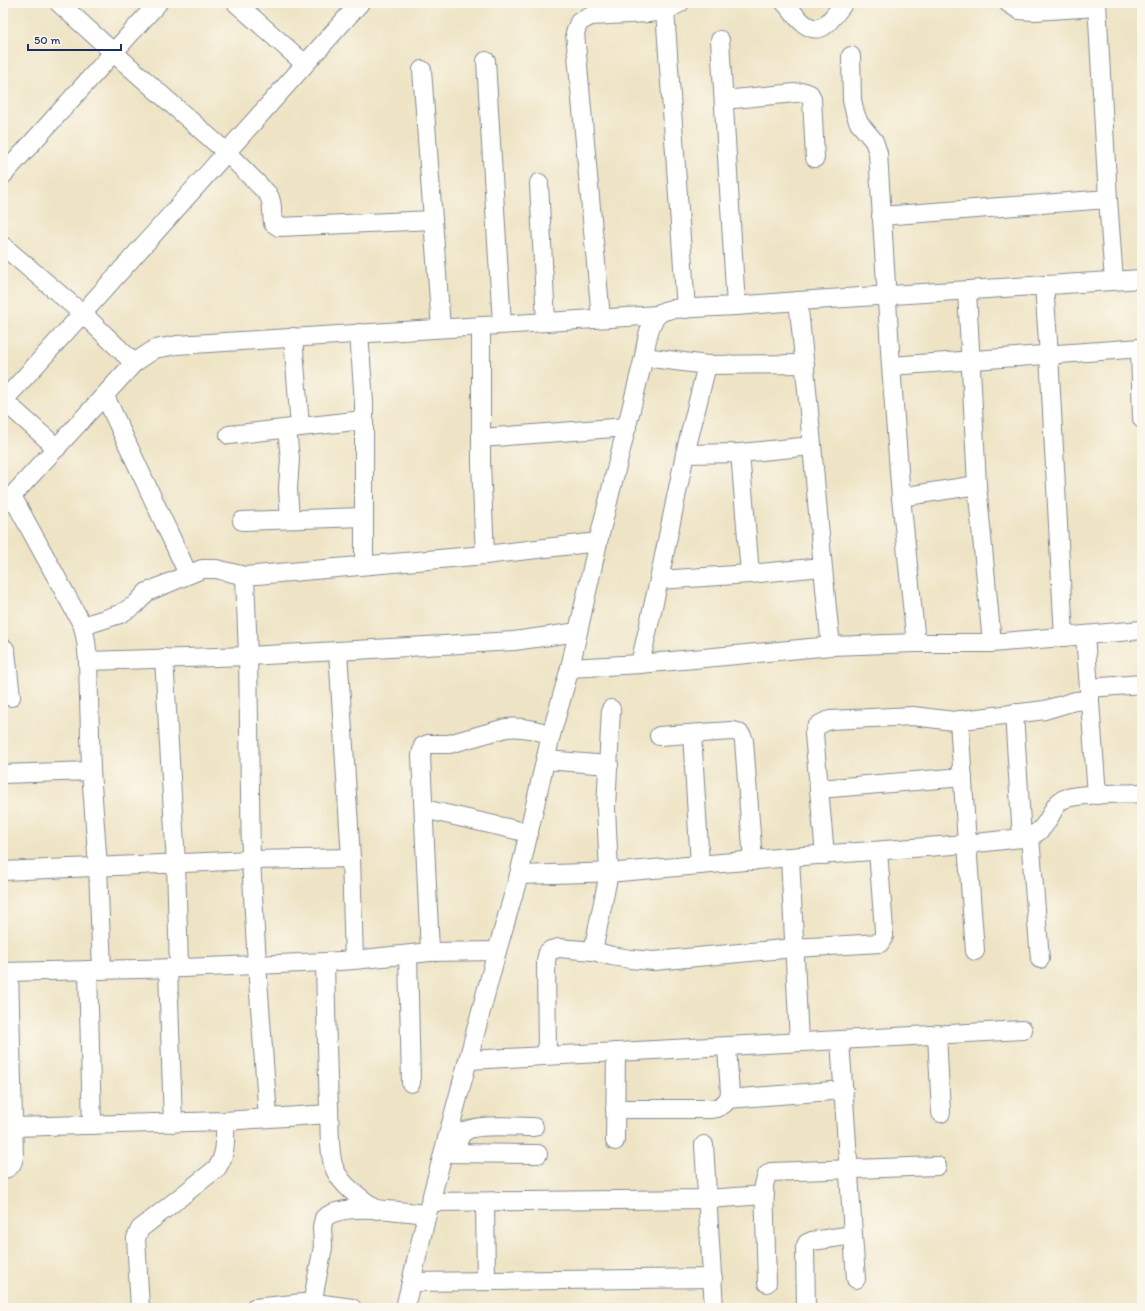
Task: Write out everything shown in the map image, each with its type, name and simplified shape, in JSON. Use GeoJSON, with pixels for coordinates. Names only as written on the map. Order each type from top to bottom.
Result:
{"type":"FeatureCollection","features":[{"type":"Feature","properties":{"kind":"street"},"geometry":{"type":"LineString","coordinates":[[59,3],[226,152],[268,194],[272,200],[273,208],[271,214],[273,223],[279,227],[433,220]]}},
{"type":"Feature","properties":{"kind":"street"},"geometry":{"type":"LineString","coordinates":[[3,175],[158,3]]}},
{"type":"Feature","properties":{"kind":"street"},"geometry":{"type":"LineString","coordinates":[[236,3],[305,64]]}},
{"type":"Feature","properties":{"kind":"street"},"geometry":{"type":"LineString","coordinates":[[57,448],[3,400],[83,314],[360,3]]}},
{"type":"Feature","properties":{"kind":"street"},"geometry":{"type":"LineString","coordinates":[[785,3],[807,27],[816,30],[824,26],[844,3]]}},
{"type":"Feature","properties":{"kind":"street"},"geometry":{"type":"LineString","coordinates":[[1008,3],[1019,10],[1034,11],[1097,5],[1114,281]]}},
{"type":"Feature","properties":{"kind":"street"},"geometry":{"type":"LineString","coordinates":[[601,318],[575,33],[580,22],[592,16],[648,13],[673,7],[686,309]]}},
{"type":"Feature","properties":{"kind":"street"},"geometry":{"type":"LineString","coordinates":[[720,40],[736,306]]}},
{"type":"Feature","properties":{"kind":"street"},"geometry":{"type":"LineString","coordinates":[[851,56],[852,100],[855,113],[860,123],[874,141],[878,153],[891,366],[901,497],[916,643]]}},
{"type":"Feature","properties":{"kind":"street"},"geometry":{"type":"LineString","coordinates":[[486,61],[502,324]]}},
{"type":"Feature","properties":{"kind":"street"},"geometry":{"type":"LineString","coordinates":[[422,70],[441,328]]}},
{"type":"Feature","properties":{"kind":"street"},"geometry":{"type":"LineString","coordinates":[[724,100],[805,92],[810,94],[812,100],[814,158]]}},
{"type":"Feature","properties":{"kind":"street"},"geometry":{"type":"LineString","coordinates":[[539,183],[546,322]]}},
{"type":"Feature","properties":{"kind":"street"},"geometry":{"type":"LineString","coordinates":[[881,216],[1108,199]]}},
{"type":"Feature","properties":{"kind":"street"},"geometry":{"type":"LineString","coordinates":[[3,246],[83,314],[134,363]]}},
{"type":"Feature","properties":{"kind":"street"},"geometry":{"type":"LineString","coordinates":[[405,1308],[429,1208],[449,1153],[469,1060],[497,951],[519,875],[551,735],[570,668],[598,542],[652,323],[663,311],[672,309],[1142,279]]}},
{"type":"Feature","properties":{"kind":"street"},"geometry":{"type":"LineString","coordinates":[[1044,285],[1064,636]]}},
{"type":"Feature","properties":{"kind":"street"},"geometry":{"type":"LineString","coordinates":[[967,291],[978,484],[992,643]]}},
{"type":"Feature","properties":{"kind":"street"},"geometry":{"type":"LineString","coordinates":[[798,301],[805,364],[822,567],[831,646]]}},
{"type":"Feature","properties":{"kind":"street"},"geometry":{"type":"LineString","coordinates":[[92,1125],[98,867],[91,771],[88,661],[86,641],[83,626],[8,500],[134,363],[155,349],[177,344],[658,315]]}},
{"type":"Feature","properties":{"kind":"street"},"geometry":{"type":"LineString","coordinates":[[481,326],[481,438],[485,555]]}},
{"type":"Feature","properties":{"kind":"street"},"geometry":{"type":"LineString","coordinates":[[359,333],[364,420],[364,565]]}},
{"type":"Feature","properties":{"kind":"street"},"geometry":{"type":"LineString","coordinates":[[290,519],[288,489],[293,428],[292,337]]}},
{"type":"Feature","properties":{"kind":"street"},"geometry":{"type":"LineString","coordinates":[[891,366],[1141,348],[1142,419]]}},
{"type":"Feature","properties":{"kind":"street"},"geometry":{"type":"LineString","coordinates":[[644,357],[707,365],[805,364]]}},
{"type":"Feature","properties":{"kind":"street"},"geometry":{"type":"LineString","coordinates":[[640,664],[685,454],[707,365]]}},
{"type":"Feature","properties":{"kind":"street"},"geometry":{"type":"LineString","coordinates":[[105,396],[188,574]]}},
{"type":"Feature","properties":{"kind":"street"},"geometry":{"type":"LineString","coordinates":[[229,435],[364,420]]}},
{"type":"Feature","properties":{"kind":"street"},"geometry":{"type":"LineString","coordinates":[[481,438],[627,427]]}},
{"type":"Feature","properties":{"kind":"street"},"geometry":{"type":"LineString","coordinates":[[685,454],[740,453],[812,446]]}},
{"type":"Feature","properties":{"kind":"street"},"geometry":{"type":"LineString","coordinates":[[740,453],[750,574]]}},
{"type":"Feature","properties":{"kind":"street"},"geometry":{"type":"LineString","coordinates":[[901,497],[978,484]]}},
{"type":"Feature","properties":{"kind":"street"},"geometry":{"type":"LineString","coordinates":[[242,521],[363,517]]}},
{"type":"Feature","properties":{"kind":"street"},"geometry":{"type":"LineString","coordinates":[[83,626],[120,614],[136,605],[147,592],[202,569],[210,569],[245,576],[485,555],[598,542]]}},
{"type":"Feature","properties":{"kind":"street"},"geometry":{"type":"LineString","coordinates":[[659,580],[750,574],[822,567]]}},
{"type":"Feature","properties":{"kind":"street"},"geometry":{"type":"LineString","coordinates":[[245,576],[248,656],[251,860],[268,1118]]}},
{"type":"Feature","properties":{"kind":"street"},"geometry":{"type":"LineString","coordinates":[[570,668],[640,664],[831,646],[916,643],[992,643],[1142,630]]}},
{"type":"Feature","properties":{"kind":"street"},"geometry":{"type":"LineString","coordinates":[[88,661],[248,656],[514,641],[578,632]]}},
{"type":"Feature","properties":{"kind":"street"},"geometry":{"type":"LineString","coordinates":[[1085,635],[1097,795]]}},
{"type":"Feature","properties":{"kind":"street"},"geometry":{"type":"LineString","coordinates":[[3,648],[6,652],[11,697]]}},
{"type":"Feature","properties":{"kind":"street"},"geometry":{"type":"LineString","coordinates":[[338,651],[351,858],[354,960]]}},
{"type":"Feature","properties":{"kind":"street"},"geometry":{"type":"LineString","coordinates":[[164,658],[176,864],[173,968],[173,1123]]}},
{"type":"Feature","properties":{"kind":"street"},"geometry":{"type":"LineString","coordinates":[[825,855],[814,734],[814,729],[821,723],[830,720],[913,716],[959,720],[1045,710],[1075,701],[1089,694],[1142,684]]}},
{"type":"Feature","properties":{"kind":"street"},"geometry":{"type":"LineString","coordinates":[[593,951],[608,873],[606,826],[611,709]]}},
{"type":"Feature","properties":{"kind":"street"},"geometry":{"type":"LineString","coordinates":[[1014,713],[1026,838],[1040,959]]}},
{"type":"Feature","properties":{"kind":"street"},"geometry":{"type":"LineString","coordinates":[[959,720],[975,951]]}},
{"type":"Feature","properties":{"kind":"street"},"geometry":{"type":"LineString","coordinates":[[430,952],[421,756],[422,749],[425,745],[449,744],[506,728],[515,727],[536,730],[551,735]]}},
{"type":"Feature","properties":{"kind":"street"},"geometry":{"type":"LineString","coordinates":[[659,736],[736,731],[740,734],[744,742],[753,861]]}},
{"type":"Feature","properties":{"kind":"street"},"geometry":{"type":"LineString","coordinates":[[692,734],[700,865]]}},
{"type":"Feature","properties":{"kind":"street"},"geometry":{"type":"LineString","coordinates":[[546,760],[608,764]]}},
{"type":"Feature","properties":{"kind":"street"},"geometry":{"type":"LineString","coordinates":[[3,774],[91,771]]}},
{"type":"Feature","properties":{"kind":"street"},"geometry":{"type":"LineString","coordinates":[[819,789],[963,777]]}},
{"type":"Feature","properties":{"kind":"street"},"geometry":{"type":"LineString","coordinates":[[519,875],[608,873],[1026,838],[1042,829],[1057,804],[1062,799],[1097,795],[1142,793]]}},
{"type":"Feature","properties":{"kind":"street"},"geometry":{"type":"LineString","coordinates":[[424,809],[529,833]]}},
{"type":"Feature","properties":{"kind":"street"},"geometry":{"type":"LineString","coordinates":[[547,1055],[547,955],[551,950],[559,948],[593,951],[630,959],[654,961],[794,948],[880,943],[884,936],[884,930],[878,851]]}},
{"type":"Feature","properties":{"kind":"street"},"geometry":{"type":"LineString","coordinates":[[3,871],[251,860],[351,858]]}},
{"type":"Feature","properties":{"kind":"street"},"geometry":{"type":"LineString","coordinates":[[790,858],[799,1042]]}},
{"type":"Feature","properties":{"kind":"street"},"geometry":{"type":"LineString","coordinates":[[3,1170],[10,1167],[14,1160],[14,1127],[8,1078],[6,972],[257,965],[354,960],[430,952],[497,951]]}},
{"type":"Feature","properties":{"kind":"street"},"geometry":{"type":"LineString","coordinates":[[408,955],[411,1083]]}},
{"type":"Feature","properties":{"kind":"street"},"geometry":{"type":"LineString","coordinates":[[325,962],[330,1144],[334,1169],[348,1188],[377,1210]]}},
{"type":"Feature","properties":{"kind":"street"},"geometry":{"type":"LineString","coordinates":[[469,1060],[1023,1030]]}},
{"type":"Feature","properties":{"kind":"street"},"geometry":{"type":"LineString","coordinates":[[937,1034],[941,1113]]}},
{"type":"Feature","properties":{"kind":"street"},"geometry":{"type":"LineString","coordinates":[[840,1040],[856,1279]]}},
{"type":"Feature","properties":{"kind":"street"},"geometry":{"type":"LineString","coordinates":[[615,1110],[717,1108],[724,1104],[730,1094],[727,1047]]}},
{"type":"Feature","properties":{"kind":"street"},"geometry":{"type":"LineString","coordinates":[[614,1141],[616,1052]]}},
{"type":"Feature","properties":{"kind":"street"},"geometry":{"type":"LineString","coordinates":[[728,1099],[844,1090]]}},
{"type":"Feature","properties":{"kind":"street"},"geometry":{"type":"LineString","coordinates":[[14,1127],[225,1121],[329,1114]]}},
{"type":"Feature","properties":{"kind":"street"},"geometry":{"type":"LineString","coordinates":[[140,1308],[137,1234],[217,1168],[222,1162],[224,1153],[225,1121]]}},
{"type":"Feature","properties":{"kind":"street"},"geometry":{"type":"LineString","coordinates":[[449,1153],[463,1133],[469,1129],[487,1127],[534,1127]]}},
{"type":"Feature","properties":{"kind":"street"},"geometry":{"type":"LineString","coordinates":[[704,1145],[714,1308]]}},
{"type":"Feature","properties":{"kind":"street"},"geometry":{"type":"LineString","coordinates":[[449,1153],[538,1154]]}},
{"type":"Feature","properties":{"kind":"street"},"geometry":{"type":"LineString","coordinates":[[767,1283],[765,1180],[767,1175],[771,1172],[937,1166]]}},
{"type":"Feature","properties":{"kind":"street"},"geometry":{"type":"LineString","coordinates":[[312,1304],[323,1247],[322,1227],[324,1218],[332,1213],[353,1209],[377,1210],[429,1208],[485,1202],[708,1199],[765,1195]]}},
{"type":"Feature","properties":{"kind":"street"},"geometry":{"type":"LineString","coordinates":[[485,1202],[486,1281]]}},
{"type":"Feature","properties":{"kind":"street"},"geometry":{"type":"LineString","coordinates":[[806,1307],[805,1248],[807,1243],[853,1235]]}},
{"type":"Feature","properties":{"kind":"street"},"geometry":{"type":"LineString","coordinates":[[412,1282],[713,1278]]}},
{"type":"Feature","properties":{"kind":"street"},"geometry":{"type":"LineString","coordinates":[[254,1308],[292,1304],[312,1304],[352,1308]]}}]}
